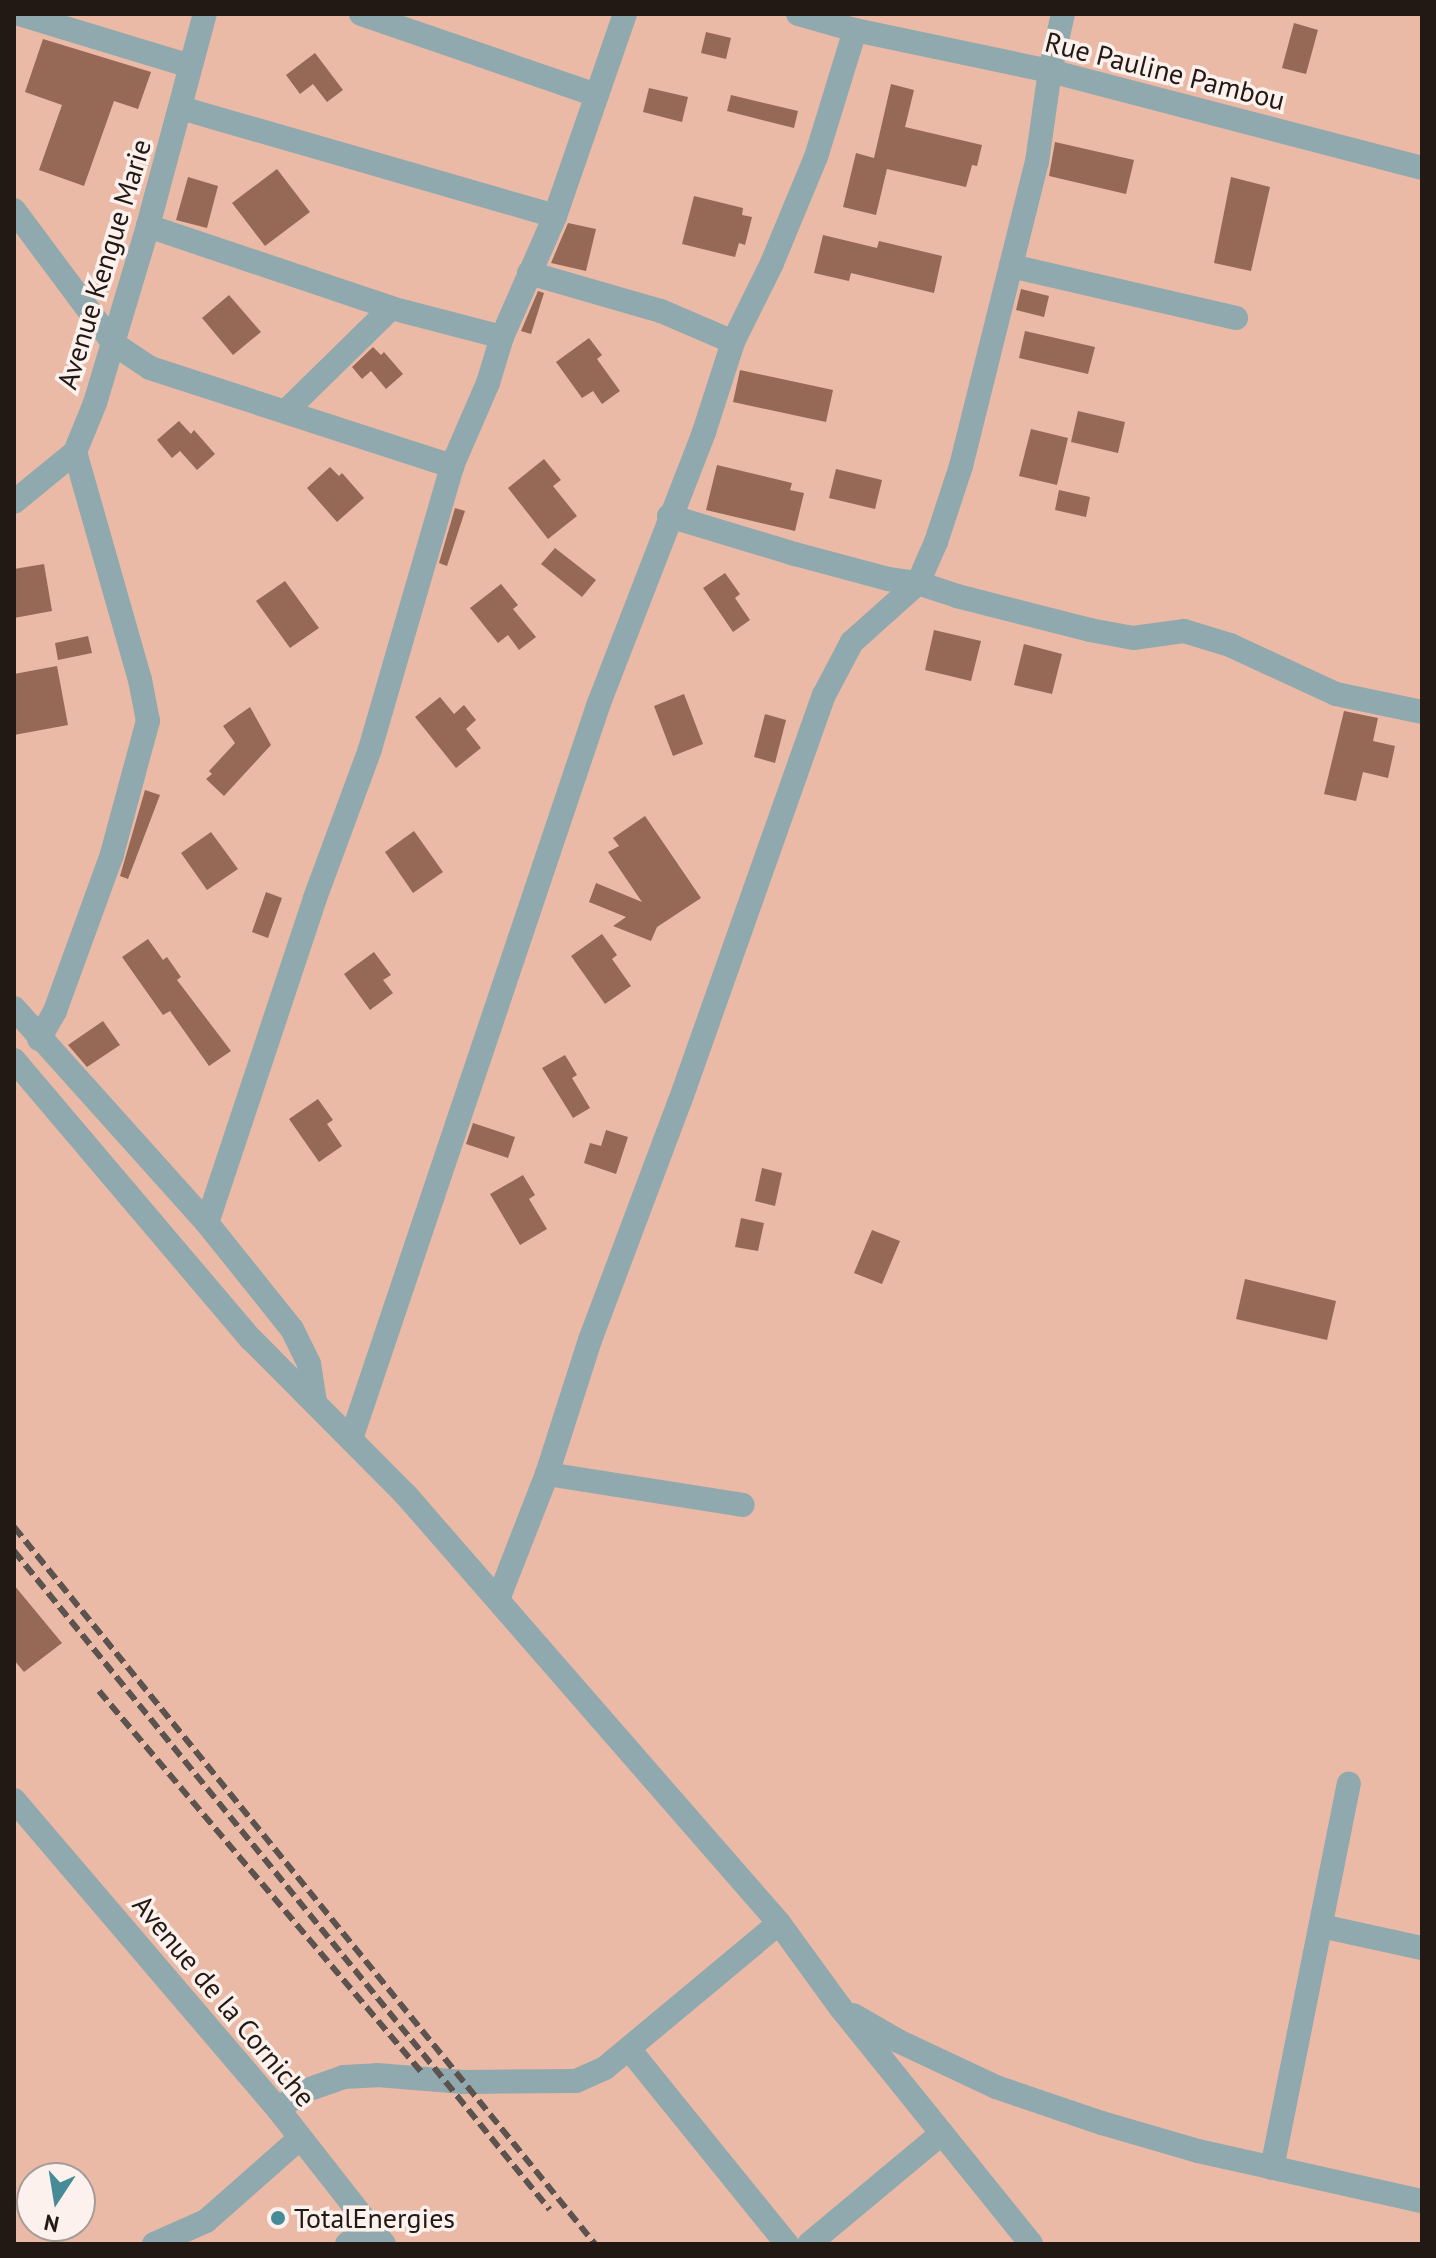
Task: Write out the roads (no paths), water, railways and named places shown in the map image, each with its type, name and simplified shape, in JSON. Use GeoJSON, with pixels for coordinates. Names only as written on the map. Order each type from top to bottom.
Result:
{"type":"FeatureCollection","features":[{"type":"Feature","properties":{"kind":"street"},"geometry":{"type":"LineString","coordinates":[[19,14],[190,66]]}},
{"type":"Feature","properties":{"kind":"street","name":"Avenue Kengue Marie"},"geometry":{"type":"LineString","coordinates":[[75,452],[114,344],[205,14]]}},
{"type":"Feature","properties":{"kind":"street"},"geometry":{"type":"LineString","coordinates":[[361,14],[596,95]]}},
{"type":"Feature","properties":{"kind":"street"},"geometry":{"type":"LineString","coordinates":[[207,1223],[315,898],[370,749],[452,466],[488,383],[502,337],[555,216],[625,14]]}},
{"type":"Feature","properties":{"kind":"street","name":"Rue Pauline Pambou"},"geometry":{"type":"LineString","coordinates":[[798,14],[855,30],[1050,71],[1422,168]]}},
{"type":"Feature","properties":{"kind":"street"},"geometry":{"type":"LineString","coordinates":[[499,1597],[547,1474],[590,1340],[680,1101],[824,695],[852,642],[918,583],[936,542],[961,466],[1037,162],[1050,71],[1063,14]]}},
{"type":"Feature","properties":{"kind":"street"},"geometry":{"type":"LineString","coordinates":[[351,1439],[599,703],[704,432],[733,342],[772,263],[816,157],[855,30]]}},
{"type":"Feature","properties":{"kind":"street"},"geometry":{"type":"LineString","coordinates":[[181,108],[555,216]]}},
{"type":"Feature","properties":{"kind":"street"},"geometry":{"type":"LineString","coordinates":[[14,210],[114,344],[150,368],[452,466]]}},
{"type":"Feature","properties":{"kind":"street"},"geometry":{"type":"LineString","coordinates":[[148,226],[391,308],[502,337]]}},
{"type":"Feature","properties":{"kind":"street"},"geometry":{"type":"LineString","coordinates":[[1011,266],[1236,318]]}},
{"type":"Feature","properties":{"kind":"street"},"geometry":{"type":"LineString","coordinates":[[529,273],[661,311],[733,342]]}},
{"type":"Feature","properties":{"kind":"street"},"geometry":{"type":"LineString","coordinates":[[286,411],[391,308]]}},
{"type":"Feature","properties":{"kind":"street"},"geometry":{"type":"LineString","coordinates":[[14,502],[75,452],[140,680],[148,721],[112,854],[55,1011],[39,1039]]}},
{"type":"Feature","properties":{"kind":"street"},"geometry":{"type":"LineString","coordinates":[[669,516],[888,579],[918,583],[1008,610],[1112,634],[1133,638],[1184,631],[1230,645],[1336,694],[1422,712]]}},
{"type":"Feature","properties":{"kind":"street"},"geometry":{"type":"LineString","coordinates":[[14,1008],[207,1223],[292,1329],[309,1364],[315,1403]]}},
{"type":"Feature","properties":{"kind":"street"},"geometry":{"type":"LineString","coordinates":[[14,1060],[251,1339],[351,1439],[499,1597],[779,1923],[840,2007],[1031,2244]]}},
{"type":"Feature","properties":{"kind":"street"},"geometry":{"type":"LineString","coordinates":[[547,1474],[743,1505]]}},
{"type":"Feature","properties":{"kind":"street"},"geometry":{"type":"LineString","coordinates":[[1272,2168],[1349,1784]]}},
{"type":"Feature","properties":{"kind":"street","name":"Avenue de la Corniche"},"geometry":{"type":"LineString","coordinates":[[14,1800],[278,2109],[376,2236]]}},
{"type":"Feature","properties":{"kind":"street"},"geometry":{"type":"LineString","coordinates":[[278,2109],[304,2091],[344,2077],[377,2075],[464,2082],[576,2081],[605,2068],[779,1923]]}},
{"type":"Feature","properties":{"kind":"street"},"geometry":{"type":"LineString","coordinates":[[1321,1926],[1422,1948]]}},
{"type":"Feature","properties":{"kind":"street"},"geometry":{"type":"LineString","coordinates":[[840,2007],[898,2041],[996,2087],[1102,2123],[1272,2168],[1422,2201]]}},
{"type":"Feature","properties":{"kind":"street"},"geometry":{"type":"LineString","coordinates":[[629,2049],[787,2244]]}},
{"type":"Feature","properties":{"kind":"street"},"geometry":{"type":"LineString","coordinates":[[812,2243],[942,2133]]}},
{"type":"Feature","properties":{"kind":"street"},"geometry":{"type":"LineString","coordinates":[[154,2244],[206,2221],[300,2138]]}},
{"type":"Feature","properties":{"kind":"street"},"geometry":{"type":"LineString","coordinates":[[347,2244],[376,2236]]}},
{"type":"Feature","properties":{"kind":"railway"},"geometry":{"type":"LineString","coordinates":[[14,1527],[595,2244]]}},
{"type":"Feature","properties":{"kind":"railway"},"geometry":{"type":"LineString","coordinates":[[14,1551],[550,2210]]}},
{"type":"Feature","properties":{"kind":"railway"},"geometry":{"type":"LineString","coordinates":[[99,1691],[423,2074]]}},
{"type":"Feature","properties":{"kind":"place","name":"TotalEnergies"},"geometry":{"type":"Point","coordinates":[278,2218]}}]}
